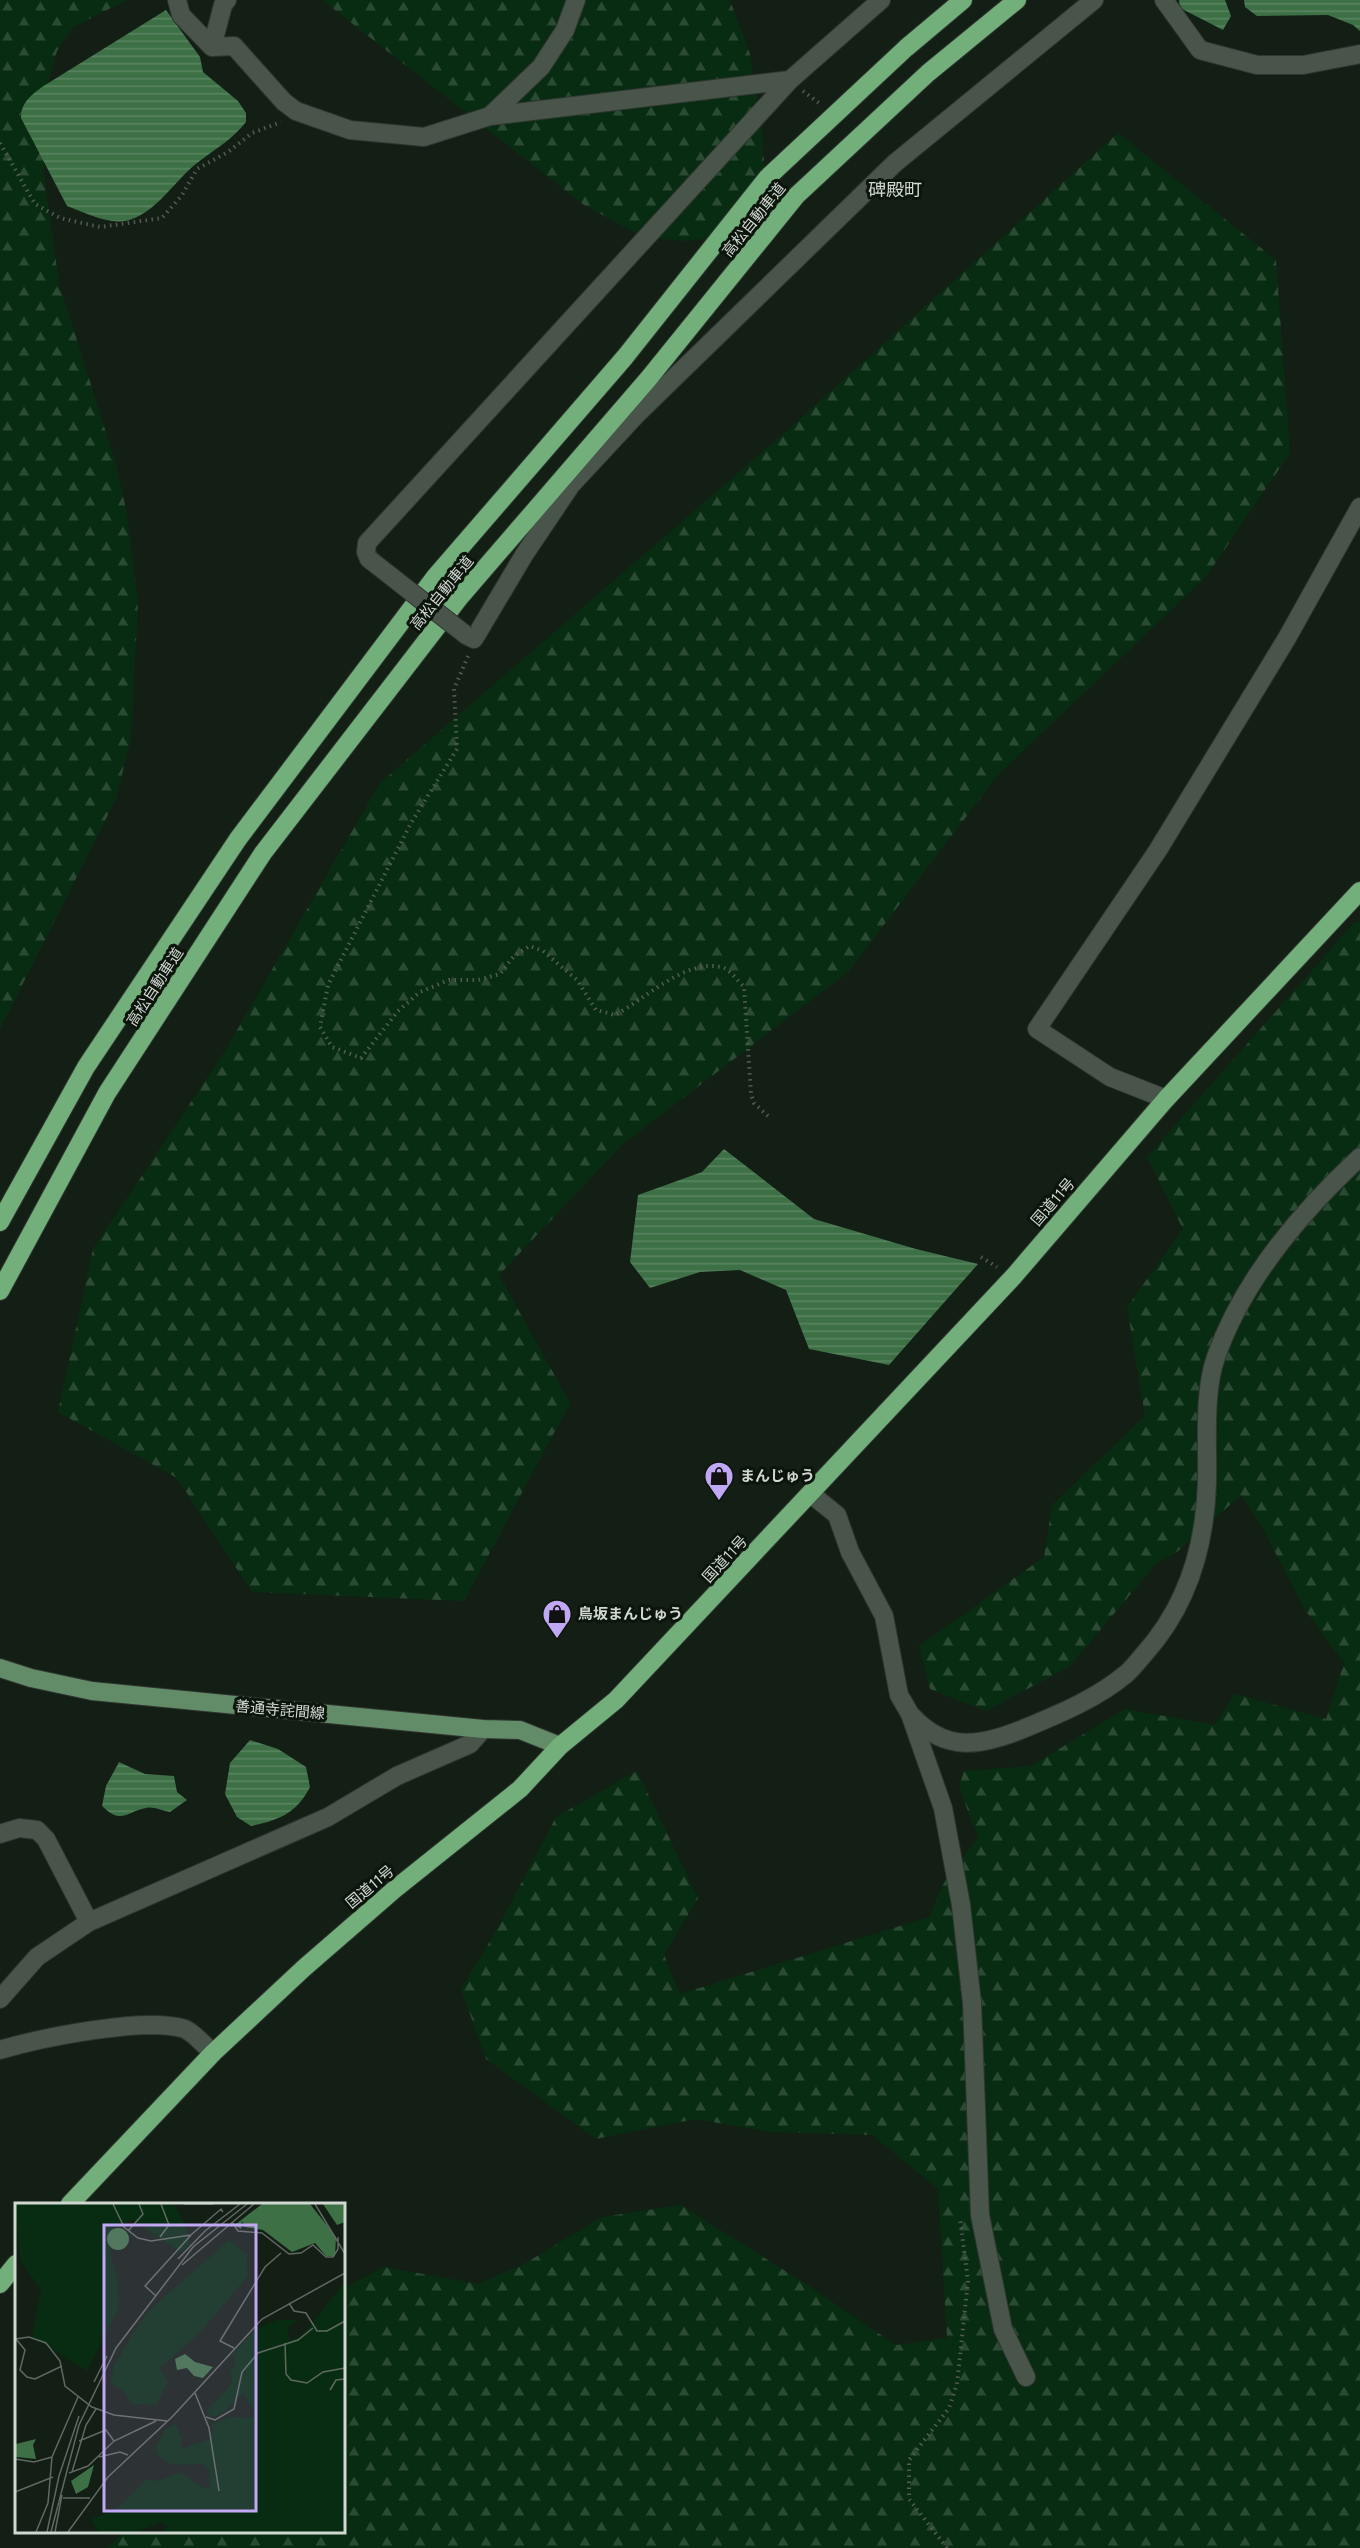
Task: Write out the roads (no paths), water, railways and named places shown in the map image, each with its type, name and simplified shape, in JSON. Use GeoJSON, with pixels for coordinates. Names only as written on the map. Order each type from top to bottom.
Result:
{"type":"FeatureCollection","features":[{"type":"Feature","properties":{"kind":"highway","name":"高松自動車道"},"geometry":{"type":"LineString","coordinates":[[0,1222],[86,1067],[225,859],[435,577],[625,357],[767,178],[906,48],[963,0]]}},
{"type":"Feature","properties":{"kind":"highway","name":"高松自動車道"},"geometry":{"type":"LineString","coordinates":[[0,1291],[107,1093],[257,863],[460,597],[649,378],[796,196],[928,73],[1017,0]]}},
{"type":"Feature","properties":{"kind":"highway","name":"国道11号"},"geometry":{"type":"LineString","coordinates":[[72,2203],[213,2054],[304,1968],[395,1889],[520,1789],[560,1746],[616,1700],[1014,1276],[1166,1098],[1360,891]]}},
{"type":"Feature","properties":{"kind":"highway"},"geometry":{"type":"LineString","coordinates":[[0,2284],[15,2265]]}},
{"type":"Feature","properties":{"kind":"main road","name":"善通寺詫間線"},"geometry":{"type":"LineString","coordinates":[[0,1668],[31,1678],[92,1691],[483,1729],[520,1730],[560,1746]]}},
{"type":"Feature","properties":{"kind":"street"},"geometry":{"type":"LineString","coordinates":[[177,0],[182,15],[212,47],[234,46],[284,102],[296,111],[350,129],[424,137],[490,116],[790,80]]}},
{"type":"Feature","properties":{"kind":"street"},"geometry":{"type":"LineString","coordinates":[[212,47],[223,5],[227,0]]}},
{"type":"Feature","properties":{"kind":"street"},"geometry":{"type":"LineString","coordinates":[[490,116],[541,67],[566,30],[576,0]]}},
{"type":"Feature","properties":{"kind":"street"},"geometry":{"type":"LineString","coordinates":[[880,0],[790,80],[368,543],[366,552],[369,559],[470,637],[572,485],[637,414],[895,163],[1094,0]]}},
{"type":"Feature","properties":{"kind":"street"},"geometry":{"type":"LineString","coordinates":[[1164,0],[1200,50],[1257,65],[1303,65],[1360,54]]}},
{"type":"Feature","properties":{"kind":"street"},"geometry":{"type":"LineString","coordinates":[[1166,1098],[1110,1077],[1037,1029],[1158,850],[1287,638],[1360,507]]}},
{"type":"Feature","properties":{"kind":"street"},"geometry":{"type":"LineString","coordinates":[[910,1714],[924,1730],[941,1739],[963,1743],[991,1742],[1070,1710],[1127,1673],[1158,1638],[1184,1596],[1197,1559],[1206,1515],[1210,1384],[1215,1358],[1235,1310],[1280,1244],[1326,1189],[1360,1157]]}},
{"type":"Feature","properties":{"kind":"street"},"geometry":{"type":"LineString","coordinates":[[811,1494],[837,1515],[850,1552],[884,1616],[899,1695],[910,1714],[943,1808],[961,1905],[972,2003],[980,2215],[1004,2329],[1026,2377]]}},
{"type":"Feature","properties":{"kind":"street"},"geometry":{"type":"LineString","coordinates":[[0,1999],[37,1957],[89,1922],[328,1817],[397,1776],[470,1744],[483,1729]]}},
{"type":"Feature","properties":{"kind":"street"},"geometry":{"type":"LineString","coordinates":[[0,1834],[19,1828],[37,1830],[52,1849],[89,1922]]}},
{"type":"Feature","properties":{"kind":"street"},"geometry":{"type":"LineString","coordinates":[[0,2050],[32,2040],[147,2024],[186,2030],[213,2054]]}},
{"type":"Feature","properties":{"kind":"place","name":"まんじゅう"},"geometry":{"type":"Point","coordinates":[719,1502]}},
{"type":"Feature","properties":{"kind":"place","name":"鳥坂まんじゅう"},"geometry":{"type":"Point","coordinates":[557,1640]}},
{"type":"Feature","properties":{"kind":"district","name":"碑殿町"},"geometry":{"type":"Point","coordinates":[895,190]}}]}
